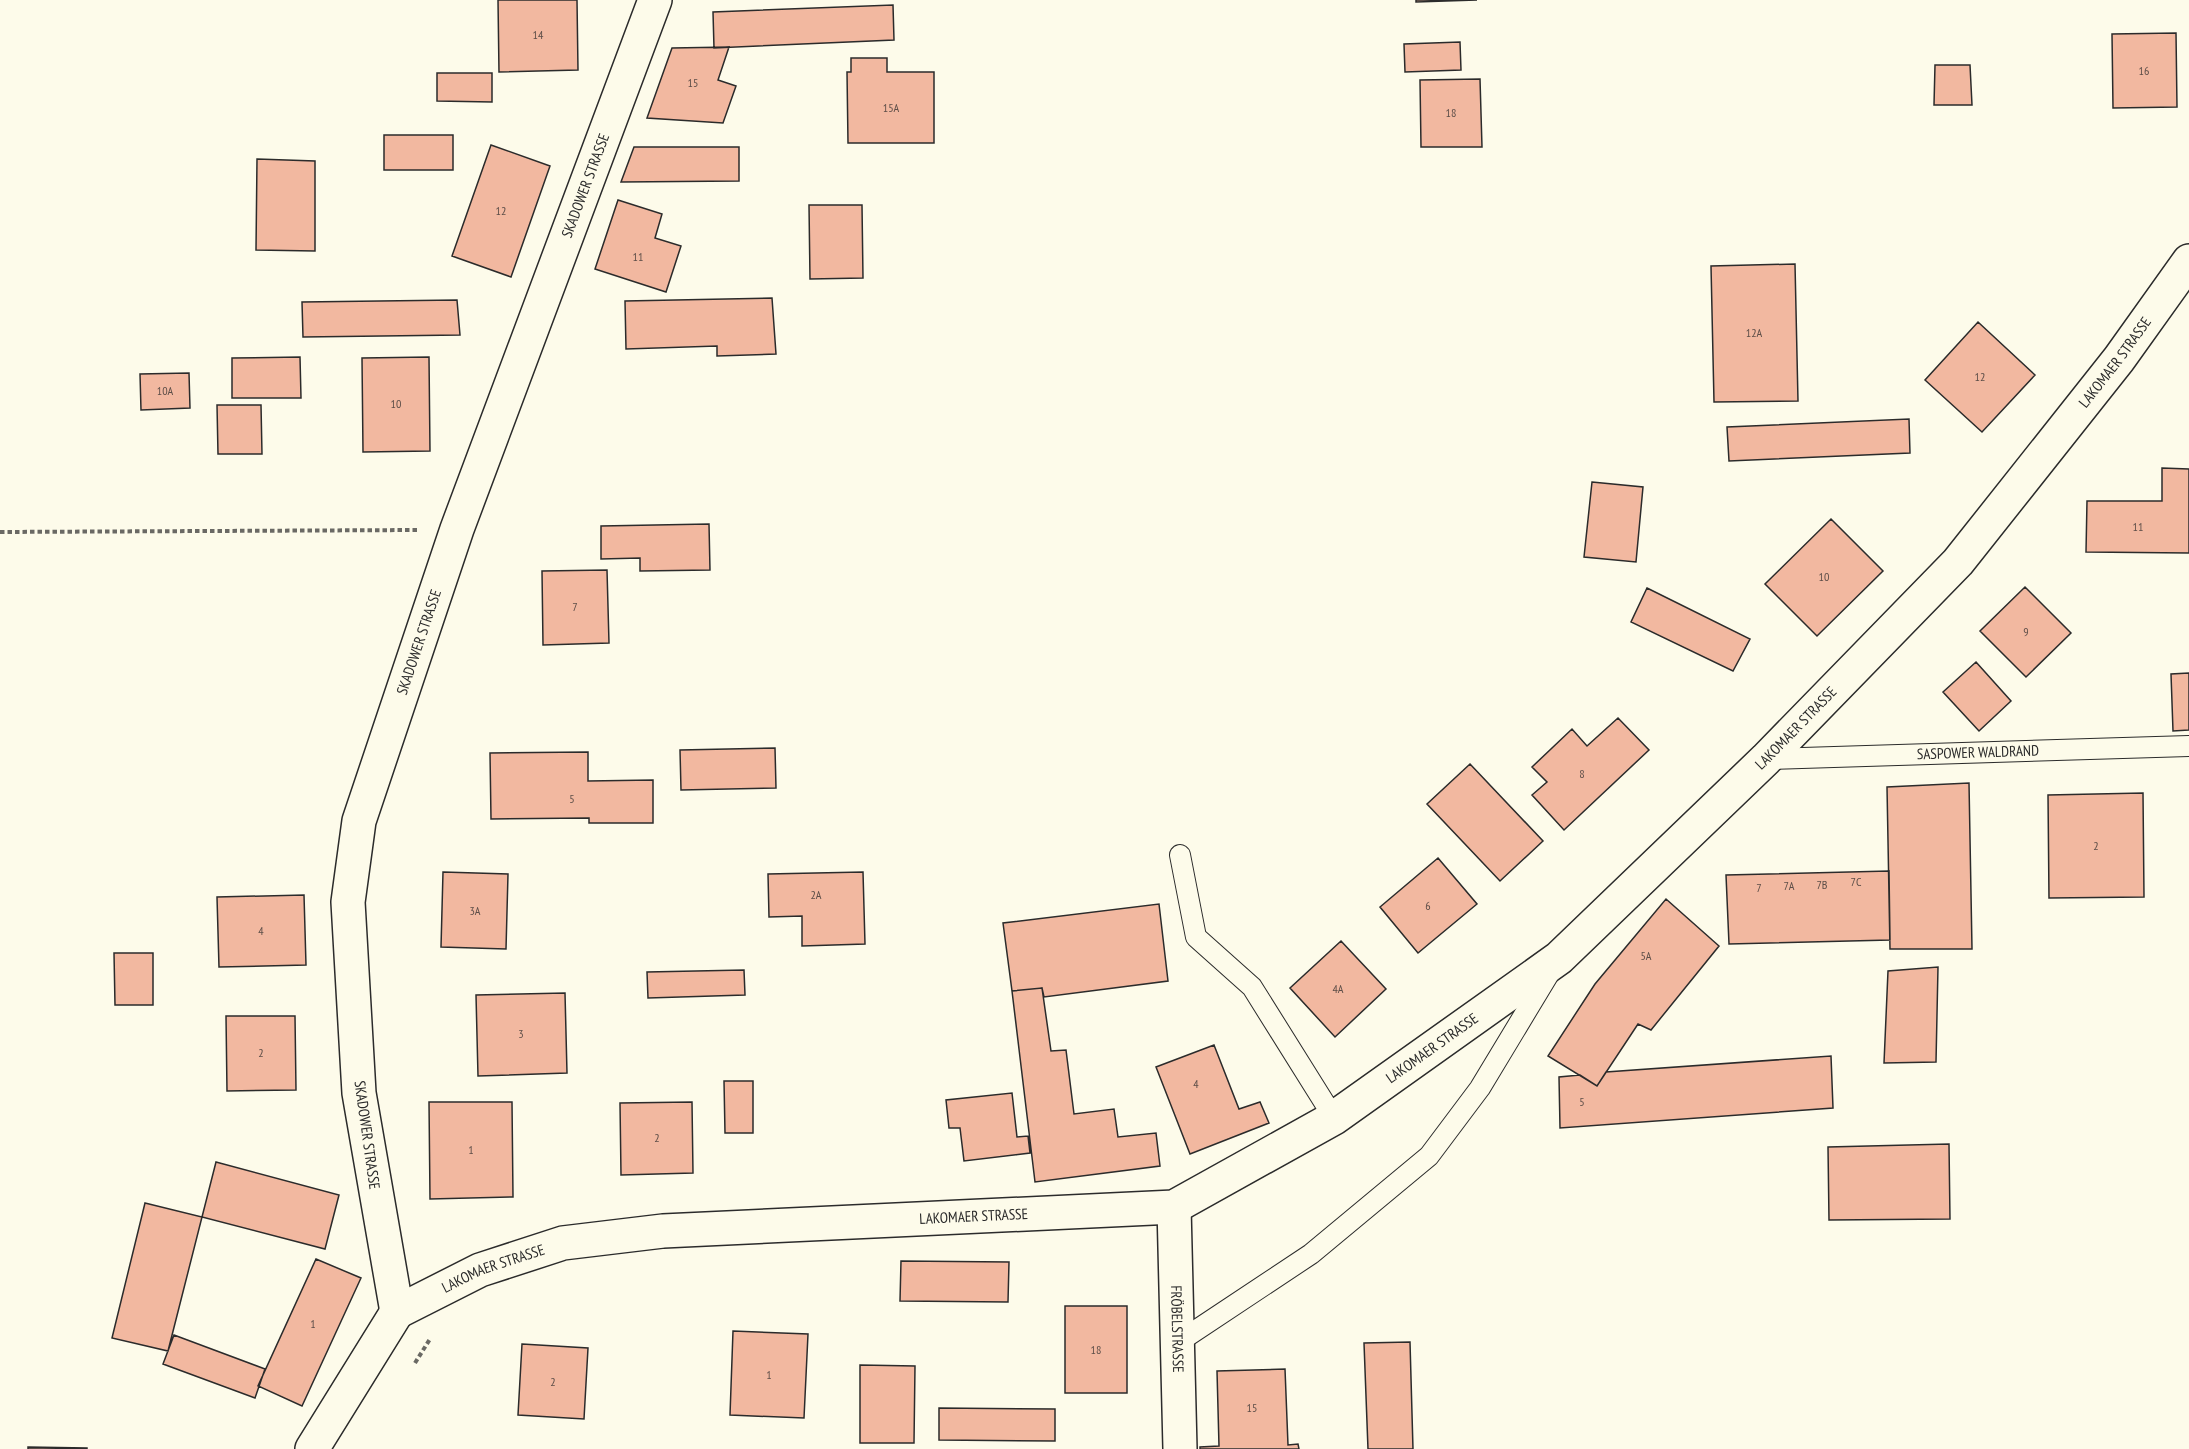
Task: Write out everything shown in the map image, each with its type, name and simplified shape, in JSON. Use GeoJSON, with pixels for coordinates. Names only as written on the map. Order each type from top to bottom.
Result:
{"type":"FeatureCollection","features":[{"type":"Feature","properties":{"kind":"street","name":"SKADOWER STRASSE"},"geometry":{"type":"LineString","coordinates":[[397,1312],[361,1110],[348,902],[359,821],[457,529],[655,0]]}},
{"type":"Feature","properties":{"kind":"street","name":"LAKOMAER STRASSE"},"geometry":{"type":"LineString","coordinates":[[397,1312],[480,1270],[563,1243],[663,1231],[1174,1208],[1334,1118],[1559,958],[1766,759],[1958,562],[2119,359],[2189,261]]}},
{"type":"Feature","properties":{"kind":"street","name":"FRÖBELSTRASSE"},"geometry":{"type":"LineString","coordinates":[[1174,1208],[1180,1449]]}},
{"type":"Feature","properties":{"kind":"street"},"geometry":{"type":"LineString","coordinates":[[312,1449],[397,1312]]}},
{"type":"Feature","properties":{"kind":"lane","name":"SASPOWER WALDRAND"},"geometry":{"type":"LineString","coordinates":[[1766,759],[2189,746]]}},
{"type":"Feature","properties":{"kind":"lane"},"geometry":{"type":"LineString","coordinates":[[1180,855],[1196,937],[1252,987],[1334,1118]]}},
{"type":"Feature","properties":{"kind":"lane"},"geometry":{"type":"LineString","coordinates":[[1177,1342],[1311,1254],[1429,1156],[1480,1088],[1559,958]]}},
{"type":"Feature","properties":{"kind":"path"},"geometry":{"type":"LineString","coordinates":[[0,532],[457,529]]}},
{"type":"Feature","properties":{"kind":"building"},"geometry":{"type":"Polygon","coordinates":[[[498,0],[577,0],[578,70],[499,72],[498,0]]]}},
{"type":"Feature","properties":{"kind":"building"},"geometry":{"type":"Polygon","coordinates":[[[1416,0],[1477,0],[1416,2],[1416,0]]]}},
{"type":"Feature","properties":{"kind":"building"},"geometry":{"type":"Polygon","coordinates":[[[893,5],[894,40],[714,48],[713,12],[893,5]]]}},
{"type":"Feature","properties":{"kind":"building"},"geometry":{"type":"Polygon","coordinates":[[[2176,33],[2177,107],[2113,108],[2112,34],[2176,33]]]}},
{"type":"Feature","properties":{"kind":"building"},"geometry":{"type":"Polygon","coordinates":[[[1460,42],[1461,70],[1405,72],[1404,44],[1460,42]]]}},
{"type":"Feature","properties":{"kind":"building"},"geometry":{"type":"Polygon","coordinates":[[[729,47],[718,80],[736,86],[723,123],[647,118],[672,48],[729,47]]]}},
{"type":"Feature","properties":{"kind":"building"},"geometry":{"type":"Polygon","coordinates":[[[851,58],[887,58],[887,72],[934,72],[934,143],[848,143],[847,72],[851,72],[851,58]]]}},
{"type":"Feature","properties":{"kind":"building"},"geometry":{"type":"Polygon","coordinates":[[[1935,65],[1970,65],[1972,105],[1934,105],[1935,65]]]}},
{"type":"Feature","properties":{"kind":"building"},"geometry":{"type":"Polygon","coordinates":[[[437,73],[492,73],[492,102],[437,101],[437,73]]]}},
{"type":"Feature","properties":{"kind":"building"},"geometry":{"type":"Polygon","coordinates":[[[1480,79],[1482,147],[1421,147],[1420,80],[1480,79]]]}},
{"type":"Feature","properties":{"kind":"building"},"geometry":{"type":"Polygon","coordinates":[[[384,135],[453,135],[453,170],[384,170],[384,135]]]}},
{"type":"Feature","properties":{"kind":"building"},"geometry":{"type":"Polygon","coordinates":[[[491,145],[550,166],[511,277],[452,256],[491,145]]]}},
{"type":"Feature","properties":{"kind":"building"},"geometry":{"type":"Polygon","coordinates":[[[634,147],[739,147],[739,181],[621,182],[634,147]]]}},
{"type":"Feature","properties":{"kind":"building"},"geometry":{"type":"Polygon","coordinates":[[[257,159],[315,161],[315,251],[256,250],[257,159]]]}},
{"type":"Feature","properties":{"kind":"building"},"geometry":{"type":"Polygon","coordinates":[[[618,200],[662,214],[655,238],[681,246],[666,292],[595,269],[618,200]]]}},
{"type":"Feature","properties":{"kind":"building"},"geometry":{"type":"Polygon","coordinates":[[[809,205],[862,205],[863,278],[810,279],[809,205]]]}},
{"type":"Feature","properties":{"kind":"building"},"geometry":{"type":"Polygon","coordinates":[[[1795,264],[1798,401],[1714,402],[1711,266],[1795,264]]]}},
{"type":"Feature","properties":{"kind":"building"},"geometry":{"type":"Polygon","coordinates":[[[772,298],[776,354],[717,356],[717,346],[626,349],[625,301],[772,298]]]}},
{"type":"Feature","properties":{"kind":"building"},"geometry":{"type":"Polygon","coordinates":[[[457,300],[460,335],[303,337],[302,302],[457,300]]]}},
{"type":"Feature","properties":{"kind":"building"},"geometry":{"type":"Polygon","coordinates":[[[1978,322],[2035,375],[1982,432],[1925,380],[1978,322]]]}},
{"type":"Feature","properties":{"kind":"building"},"geometry":{"type":"Polygon","coordinates":[[[300,357],[301,398],[232,398],[232,358],[300,357]]]}},
{"type":"Feature","properties":{"kind":"building"},"geometry":{"type":"Polygon","coordinates":[[[429,357],[430,451],[363,452],[362,358],[429,357]]]}},
{"type":"Feature","properties":{"kind":"building"},"geometry":{"type":"Polygon","coordinates":[[[189,373],[190,408],[141,410],[140,374],[189,373]]]}},
{"type":"Feature","properties":{"kind":"building"},"geometry":{"type":"Polygon","coordinates":[[[217,405],[261,405],[262,454],[218,454],[217,405]]]}},
{"type":"Feature","properties":{"kind":"building"},"geometry":{"type":"Polygon","coordinates":[[[1909,419],[1910,453],[1729,461],[1727,427],[1909,419]]]}},
{"type":"Feature","properties":{"kind":"building"},"geometry":{"type":"Polygon","coordinates":[[[2162,468],[2189,469],[2189,553],[2086,552],[2087,501],[2162,501],[2162,468]]]}},
{"type":"Feature","properties":{"kind":"building"},"geometry":{"type":"Polygon","coordinates":[[[1592,482],[1643,487],[1636,562],[1584,557],[1592,482]]]}},
{"type":"Feature","properties":{"kind":"building"},"geometry":{"type":"Polygon","coordinates":[[[1831,519],[1883,571],[1817,636],[1765,584],[1831,519]]]}},
{"type":"Feature","properties":{"kind":"building"},"geometry":{"type":"Polygon","coordinates":[[[709,524],[710,570],[640,571],[640,558],[601,559],[601,526],[709,524]]]}},
{"type":"Feature","properties":{"kind":"building"},"geometry":{"type":"Polygon","coordinates":[[[607,570],[609,643],[543,645],[542,571],[607,570]]]}},
{"type":"Feature","properties":{"kind":"building"},"geometry":{"type":"Polygon","coordinates":[[[2025,587],[2071,633],[2026,677],[1980,631],[2025,587]]]}},
{"type":"Feature","properties":{"kind":"building"},"geometry":{"type":"Polygon","coordinates":[[[1647,588],[1750,639],[1733,671],[1631,622],[1647,588]]]}},
{"type":"Feature","properties":{"kind":"building"},"geometry":{"type":"Polygon","coordinates":[[[1976,662],[2011,701],[1979,731],[1943,692],[1976,662]]]}},
{"type":"Feature","properties":{"kind":"building"},"geometry":{"type":"Polygon","coordinates":[[[2189,673],[2189,730],[2173,731],[2171,674],[2189,673]]]}},
{"type":"Feature","properties":{"kind":"building"},"geometry":{"type":"Polygon","coordinates":[[[1618,718],[1649,750],[1564,830],[1532,795],[1547,782],[1532,767],[1572,729],[1587,746],[1618,718]]]}},
{"type":"Feature","properties":{"kind":"building"},"geometry":{"type":"Polygon","coordinates":[[[775,748],[776,788],[681,790],[680,750],[775,748]]]}},
{"type":"Feature","properties":{"kind":"building"},"geometry":{"type":"Polygon","coordinates":[[[588,752],[588,781],[653,780],[653,823],[589,823],[589,818],[491,819],[490,753],[588,752]]]}},
{"type":"Feature","properties":{"kind":"building"},"geometry":{"type":"Polygon","coordinates":[[[1470,764],[1543,841],[1500,881],[1427,804],[1470,764]]]}},
{"type":"Feature","properties":{"kind":"building"},"geometry":{"type":"Polygon","coordinates":[[[1969,783],[1972,949],[1890,949],[1887,787],[1969,783]]]}},
{"type":"Feature","properties":{"kind":"building"},"geometry":{"type":"Polygon","coordinates":[[[2143,793],[2144,897],[2049,898],[2048,795],[2143,793]]]}},
{"type":"Feature","properties":{"kind":"building"},"geometry":{"type":"Polygon","coordinates":[[[1438,858],[1477,904],[1418,953],[1380,907],[1438,858]]]}},
{"type":"Feature","properties":{"kind":"building"},"geometry":{"type":"Polygon","coordinates":[[[1889,871],[1890,940],[1729,944],[1726,875],[1889,871]]]}},
{"type":"Feature","properties":{"kind":"building"},"geometry":{"type":"Polygon","coordinates":[[[443,872],[508,874],[506,949],[441,947],[443,872]]]}},
{"type":"Feature","properties":{"kind":"building"},"geometry":{"type":"Polygon","coordinates":[[[863,872],[865,944],[802,946],[802,916],[769,917],[768,874],[863,872]]]}},
{"type":"Feature","properties":{"kind":"building"},"geometry":{"type":"Polygon","coordinates":[[[304,895],[306,965],[219,967],[217,897],[304,895]]]}},
{"type":"Feature","properties":{"kind":"building"},"geometry":{"type":"Polygon","coordinates":[[[1666,899],[1719,946],[1651,1030],[1638,1024],[1597,1086],[1548,1056],[1595,984],[1666,899]]]}},
{"type":"Feature","properties":{"kind":"building"},"geometry":{"type":"Polygon","coordinates":[[[1159,904],[1168,981],[1044,997],[1042,988],[1012,991],[1003,923],[1159,904]]]}},
{"type":"Feature","properties":{"kind":"building"},"geometry":{"type":"Polygon","coordinates":[[[1341,941],[1386,989],[1335,1037],[1290,988],[1341,941]]]}},
{"type":"Feature","properties":{"kind":"building"},"geometry":{"type":"Polygon","coordinates":[[[114,953],[153,953],[153,1005],[115,1005],[114,953]]]}},
{"type":"Feature","properties":{"kind":"building"},"geometry":{"type":"Polygon","coordinates":[[[1938,967],[1936,1062],[1884,1063],[1888,971],[1938,967]]]}},
{"type":"Feature","properties":{"kind":"building"},"geometry":{"type":"Polygon","coordinates":[[[744,970],[745,995],[648,998],[647,972],[744,970]]]}},
{"type":"Feature","properties":{"kind":"building"},"geometry":{"type":"Polygon","coordinates":[[[1042,988],[1051,1051],[1066,1050],[1074,1114],[1114,1109],[1118,1137],[1156,1133],[1160,1166],[1035,1182],[1012,991],[1042,988]]]}},
{"type":"Feature","properties":{"kind":"building"},"geometry":{"type":"Polygon","coordinates":[[[565,993],[567,1073],[478,1076],[476,995],[565,993]]]}},
{"type":"Feature","properties":{"kind":"building"},"geometry":{"type":"Polygon","coordinates":[[[226,1016],[295,1016],[296,1090],[227,1091],[226,1016]]]}},
{"type":"Feature","properties":{"kind":"building"},"geometry":{"type":"Polygon","coordinates":[[[1214,1045],[1239,1109],[1260,1102],[1269,1123],[1190,1154],[1156,1067],[1214,1045]]]}},
{"type":"Feature","properties":{"kind":"building"},"geometry":{"type":"Polygon","coordinates":[[[1831,1056],[1833,1108],[1560,1128],[1559,1077],[1580,1075],[1597,1086],[1606,1072],[1831,1056]]]}},
{"type":"Feature","properties":{"kind":"building"},"geometry":{"type":"Polygon","coordinates":[[[724,1081],[753,1081],[753,1133],[725,1133],[724,1081]]]}},
{"type":"Feature","properties":{"kind":"building"},"geometry":{"type":"Polygon","coordinates":[[[1012,1093],[1017,1137],[1028,1136],[1030,1153],[964,1161],[960,1128],[949,1128],[946,1100],[1012,1093]]]}},
{"type":"Feature","properties":{"kind":"building"},"geometry":{"type":"Polygon","coordinates":[[[429,1102],[512,1102],[513,1197],[430,1199],[429,1102]]]}},
{"type":"Feature","properties":{"kind":"building"},"geometry":{"type":"Polygon","coordinates":[[[692,1102],[693,1173],[621,1175],[620,1103],[692,1102]]]}},
{"type":"Feature","properties":{"kind":"building"},"geometry":{"type":"Polygon","coordinates":[[[1949,1144],[1950,1219],[1829,1220],[1828,1147],[1949,1144]]]}},
{"type":"Feature","properties":{"kind":"building"},"geometry":{"type":"Polygon","coordinates":[[[216,1162],[339,1195],[325,1249],[202,1217],[216,1162]]]}},
{"type":"Feature","properties":{"kind":"building"},"geometry":{"type":"Polygon","coordinates":[[[145,1203],[202,1217],[168,1351],[112,1338],[145,1203]]]}},
{"type":"Feature","properties":{"kind":"building"},"geometry":{"type":"Polygon","coordinates":[[[316,1259],[361,1278],[302,1406],[258,1386],[316,1259]]]}},
{"type":"Feature","properties":{"kind":"building"},"geometry":{"type":"Polygon","coordinates":[[[901,1261],[1009,1262],[1008,1302],[900,1301],[901,1261]]]}},
{"type":"Feature","properties":{"kind":"building"},"geometry":{"type":"Polygon","coordinates":[[[1065,1306],[1127,1306],[1127,1393],[1065,1393],[1065,1306]]]}},
{"type":"Feature","properties":{"kind":"building"},"geometry":{"type":"Polygon","coordinates":[[[733,1331],[808,1334],[804,1418],[730,1415],[733,1331]]]}},
{"type":"Feature","properties":{"kind":"building"},"geometry":{"type":"Polygon","coordinates":[[[174,1335],[265,1369],[255,1398],[163,1364],[174,1335]]]}},
{"type":"Feature","properties":{"kind":"building"},"geometry":{"type":"Polygon","coordinates":[[[1410,1342],[1413,1449],[1368,1449],[1364,1343],[1410,1342]]]}},
{"type":"Feature","properties":{"kind":"building"},"geometry":{"type":"Polygon","coordinates":[[[522,1344],[588,1348],[584,1419],[518,1415],[522,1344]]]}},
{"type":"Feature","properties":{"kind":"building"},"geometry":{"type":"Polygon","coordinates":[[[860,1365],[915,1366],[914,1443],[860,1443],[860,1365]]]}},
{"type":"Feature","properties":{"kind":"building"},"geometry":{"type":"Polygon","coordinates":[[[1285,1369],[1288,1445],[1298,1444],[1299,1449],[1200,1449],[1200,1447],[1219,1446],[1217,1371],[1285,1369]]]}},
{"type":"Feature","properties":{"kind":"building"},"geometry":{"type":"Polygon","coordinates":[[[939,1408],[1055,1409],[1055,1441],[939,1440],[939,1408]]]}},
{"type":"Feature","properties":{"kind":"building"},"geometry":{"type":"Polygon","coordinates":[[[28,1447],[87,1448],[87,1449],[28,1449],[28,1447]]]}}]}
